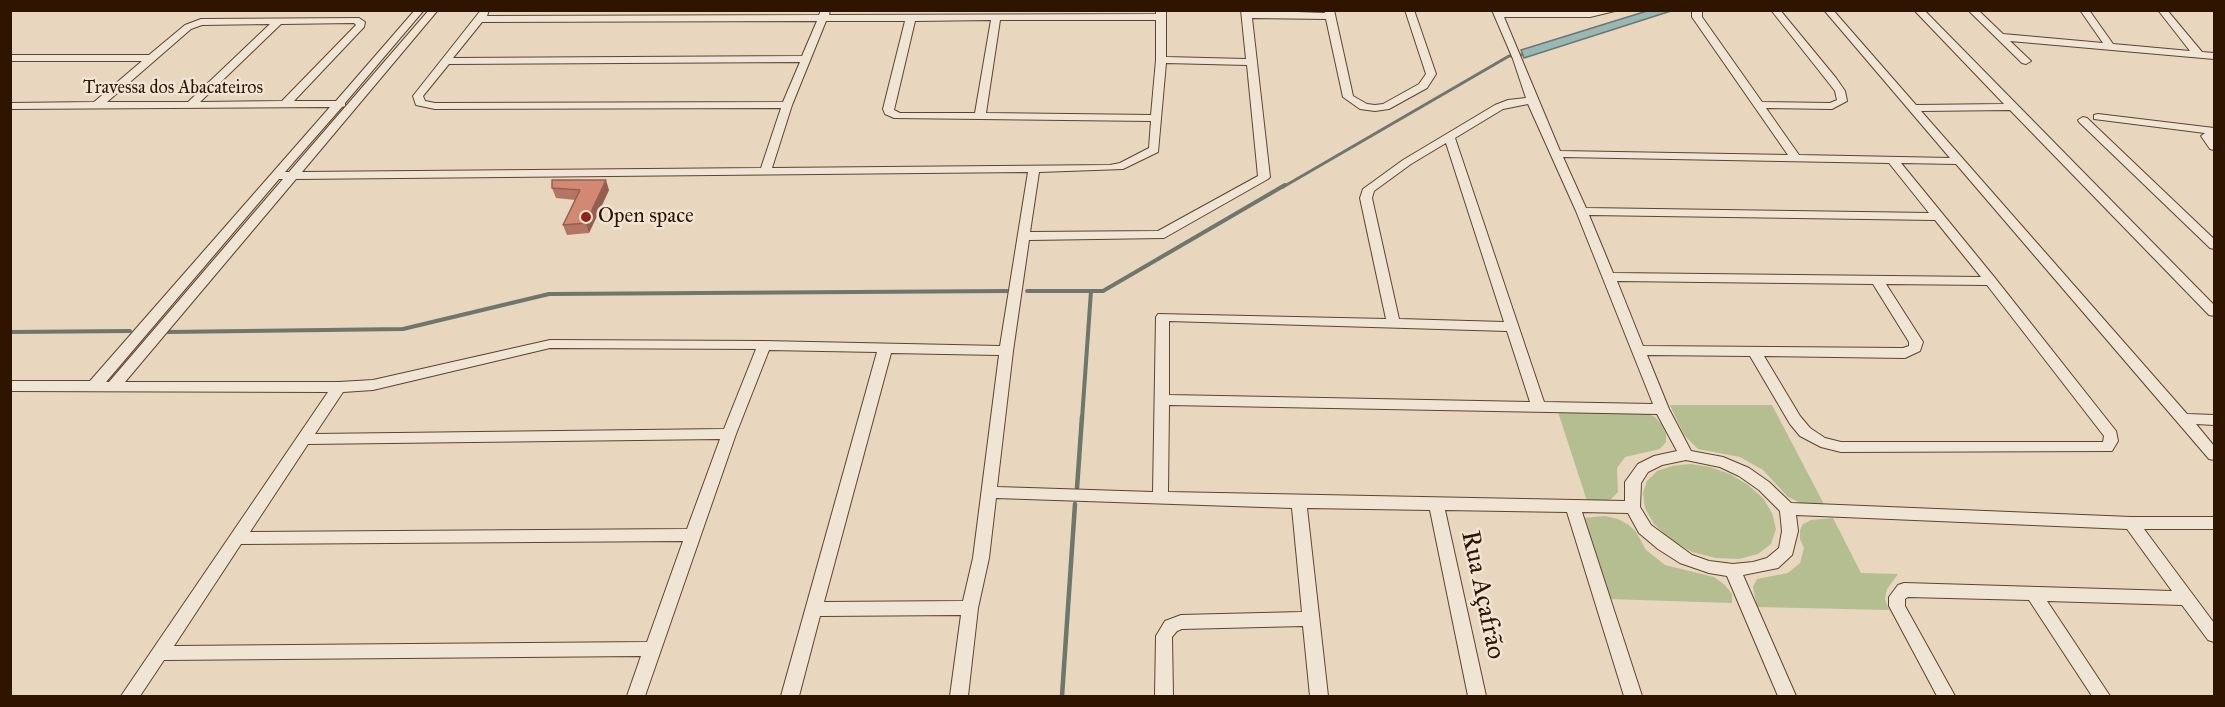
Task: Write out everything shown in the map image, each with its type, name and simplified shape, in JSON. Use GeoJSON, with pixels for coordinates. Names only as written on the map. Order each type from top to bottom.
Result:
{"type":"FeatureCollection","features":[{"type":"Feature","properties":{"kind":"street"},"geometry":{"type":"LineString","coordinates":[[95,385],[420,10]]}},
{"type":"Feature","properties":{"kind":"street"},"geometry":{"type":"LineString","coordinates":[[114,385],[434,10]]}},
{"type":"Feature","properties":{"kind":"street"},"geometry":{"type":"LineString","coordinates":[[1024,236],[1160,235],[1263,177],[1246,13],[1330,13],[1348,97],[1364,107],[1385,107],[1423,86],[1431,75],[1409,10]]}},
{"type":"Feature","properties":{"kind":"street"},"geometry":{"type":"LineString","coordinates":[[1615,10],[1590,14],[1497,12],[1532,100],[1610,277],[1662,409],[1686,455]]}},
{"type":"Feature","properties":{"kind":"street"},"geometry":{"type":"LineString","coordinates":[[1696,10],[1697,17],[1795,157]]}},
{"type":"Feature","properties":{"kind":"street"},"geometry":{"type":"LineString","coordinates":[[1759,105],[1832,106],[1842,101],[1840,91],[1832,80],[1775,10]]}},
{"type":"Feature","properties":{"kind":"street"},"geometry":{"type":"LineString","coordinates":[[1828,10],[2214,455]]}},
{"type":"Feature","properties":{"kind":"street"},"geometry":{"type":"LineString","coordinates":[[1918,10],[2214,312]]}},
{"type":"Feature","properties":{"kind":"street"},"geometry":{"type":"LineString","coordinates":[[1972,10],[2026,61]]}},
{"type":"Feature","properties":{"kind":"street"},"geometry":{"type":"LineString","coordinates":[[2084,10],[2109,45]]}},
{"type":"Feature","properties":{"kind":"street"},"geometry":{"type":"LineString","coordinates":[[2162,10],[2199,55]]}},
{"type":"Feature","properties":{"kind":"street"},"geometry":{"type":"LineString","coordinates":[[275,176],[1034,169],[1123,166],[1154,150],[1161,60],[1161,14],[996,18],[825,14],[483,15],[418,96],[420,103],[435,106],[787,105]]}},
{"type":"Feature","properties":{"kind":"street"},"geometry":{"type":"LineString","coordinates":[[765,172],[787,105],[825,14]]}},
{"type":"Feature","properties":{"kind":"street"},"geometry":{"type":"LineString","coordinates":[[911,17],[889,112],[903,117],[1156,118]]}},
{"type":"Feature","properties":{"kind":"street"},"geometry":{"type":"LineString","coordinates":[[980,116],[996,18]]}},
{"type":"Feature","properties":{"kind":"street"},"geometry":{"type":"LineString","coordinates":[[191,105],[280,20]]}},
{"type":"Feature","properties":{"kind":"street"},"geometry":{"type":"LineString","coordinates":[[96,106],[188,27],[201,22],[356,20],[361,25],[284,105]]}},
{"type":"Feature","properties":{"kind":"street"},"geometry":{"type":"LineString","coordinates":[[2003,37],[2214,56]]}},
{"type":"Feature","properties":{"kind":"street"},"geometry":{"type":"LineString","coordinates":[[10,58],[152,58]]}},
{"type":"Feature","properties":{"kind":"street"},"geometry":{"type":"LineString","coordinates":[[446,61],[806,59]]}},
{"type":"Feature","properties":{"kind":"street"},"geometry":{"type":"LineString","coordinates":[[1161,60],[1251,62]]}},
{"type":"Feature","properties":{"kind":"street"},"geometry":{"type":"LineString","coordinates":[[1394,322],[1366,198],[1369,189],[1449,136],[1499,107],[1509,103],[1532,100]]}},
{"type":"Feature","properties":{"kind":"street","name":"Travessa dos Abacateiros"},"geometry":{"type":"LineString","coordinates":[[10,106],[353,104]]}},
{"type":"Feature","properties":{"kind":"street"},"geometry":{"type":"LineString","coordinates":[[1913,108],[2011,107]]}},
{"type":"Feature","properties":{"kind":"street"},"geometry":{"type":"LineString","coordinates":[[2098,117],[2214,131]]}},
{"type":"Feature","properties":{"kind":"street"},"geometry":{"type":"LineString","coordinates":[[2083,120],[2214,245]]}},
{"type":"Feature","properties":{"kind":"street"},"geometry":{"type":"LineString","coordinates":[[1449,136],[1539,407]]}},
{"type":"Feature","properties":{"kind":"street"},"geometry":{"type":"LineString","coordinates":[[2214,136],[2206,136],[2214,147]]}},
{"type":"Feature","properties":{"kind":"street"},"geometry":{"type":"LineString","coordinates":[[1556,154],[1958,161]]}},
{"type":"Feature","properties":{"kind":"street"},"geometry":{"type":"LineString","coordinates":[[1754,351],[1795,420],[1805,432],[1821,442],[1841,447],[1862,448],[2107,447],[2111,441],[2110,435],[1991,281],[1892,160]]}},
{"type":"Feature","properties":{"kind":"street"},"geometry":{"type":"LineString","coordinates":[[959,696],[970,608],[981,558],[1006,351],[1034,169]]}},
{"type":"Feature","properties":{"kind":"street"},"geometry":{"type":"LineString","coordinates":[[1582,211],[1939,217]]}},
{"type":"Feature","properties":{"kind":"street"},"geometry":{"type":"LineString","coordinates":[[1610,277],[1991,281]]}},
{"type":"Feature","properties":{"kind":"street"},"geometry":{"type":"LineString","coordinates":[[1639,350],[1905,353],[1915,348],[1916,342],[1877,280]]}},
{"type":"Feature","properties":{"kind":"street"},"geometry":{"type":"LineString","coordinates":[[1160,498],[1163,317],[1513,327]]}},
{"type":"Feature","properties":{"kind":"street"},"geometry":{"type":"LineString","coordinates":[[10,386],[339,387],[398,381],[550,344],[764,345],[1006,351]]}},
{"type":"Feature","properties":{"kind":"street"},"geometry":{"type":"LineString","coordinates":[[636,696],[729,434],[764,345]]}},
{"type":"Feature","properties":{"kind":"street"},"geometry":{"type":"LineString","coordinates":[[790,696],[885,349]]}},
{"type":"Feature","properties":{"kind":"street"},"geometry":{"type":"LineString","coordinates":[[130,696],[339,387]]}},
{"type":"Feature","properties":{"kind":"street"},"geometry":{"type":"LineString","coordinates":[[1161,400],[1662,409]]}},
{"type":"Feature","properties":{"kind":"street"},"geometry":{"type":"LineString","coordinates":[[2184,419],[2214,420]]}},
{"type":"Feature","properties":{"kind":"street"},"geometry":{"type":"LineString","coordinates":[[304,439],[729,434]]}},
{"type":"Feature","properties":{"kind":"street"},"geometry":{"type":"LineString","coordinates":[[1686,455],[1723,462],[1744,472],[1764,486],[1787,509],[1790,531],[1786,551],[1772,563],[1753,568],[1733,570],[1709,567],[1686,559],[1645,529],[1632,507],[1633,482],[1643,468],[1659,460],[1686,455]]}},
{"type":"Feature","properties":{"kind":"street"},"geometry":{"type":"LineString","coordinates":[[989,492],[1299,502],[1632,507]]}},
{"type":"Feature","properties":{"kind":"street"},"geometry":{"type":"LineString","coordinates":[[1299,502],[1319,696]]}},
{"type":"Feature","properties":{"kind":"street","name":"Rua Açafrão"},"geometry":{"type":"LineString","coordinates":[[1436,504],[1477,696]]}},
{"type":"Feature","properties":{"kind":"street"},"geometry":{"type":"LineString","coordinates":[[1573,507],[1633,696]]}},
{"type":"Feature","properties":{"kind":"street"},"geometry":{"type":"LineString","coordinates":[[1787,509],[2131,523],[2214,523]]}},
{"type":"Feature","properties":{"kind":"street"},"geometry":{"type":"LineString","coordinates":[[2131,523],[2214,635]]}},
{"type":"Feature","properties":{"kind":"street"},"geometry":{"type":"LineString","coordinates":[[237,538],[693,535]]}},
{"type":"Feature","properties":{"kind":"street"},"geometry":{"type":"LineString","coordinates":[[1733,570],[1787,696]]}},
{"type":"Feature","properties":{"kind":"street"},"geometry":{"type":"LineString","coordinates":[[1946,696],[1898,606],[1896,597],[1904,590],[2187,597]]}},
{"type":"Feature","properties":{"kind":"street"},"geometry":{"type":"LineString","coordinates":[[2033,593],[2101,696]]}},
{"type":"Feature","properties":{"kind":"street"},"geometry":{"type":"LineString","coordinates":[[814,609],[970,608]]}},
{"type":"Feature","properties":{"kind":"street"},"geometry":{"type":"LineString","coordinates":[[1164,696],[1164,636],[1172,626],[1181,622],[1311,619]]}},
{"type":"Feature","properties":{"kind":"street"},"geometry":{"type":"LineString","coordinates":[[159,653],[652,649]]}},
{"type":"Feature","properties":{"kind":"green space"},"geometry":{"type":"Polygon","coordinates":[[[1670,405],[1772,405],[1826,508],[1801,503],[1788,497],[1763,470],[1740,457],[1698,449],[1684,435],[1670,405]]]}},
{"type":"Feature","properties":{"kind":"green space"},"geometry":{"type":"Polygon","coordinates":[[[1558,412],[1644,412],[1655,417],[1662,425],[1666,434],[1666,442],[1660,449],[1625,457],[1617,468],[1618,492],[1611,499],[1601,502],[1587,501],[1558,412]]]}},
{"type":"Feature","properties":{"kind":"green space"},"geometry":{"type":"Polygon","coordinates":[[[1690,464],[1710,467],[1730,474],[1763,498],[1772,513],[1776,529],[1771,544],[1758,554],[1739,559],[1716,558],[1692,552],[1671,540],[1654,524],[1645,508],[1643,493],[1647,481],[1657,471],[1690,464]]]}},
{"type":"Feature","properties":{"kind":"green space"},"geometry":{"type":"Polygon","coordinates":[[[1605,516],[1629,525],[1636,532],[1646,550],[1665,565],[1714,577],[1732,594],[1732,603],[1608,599],[1583,518],[1605,516]]]}},
{"type":"Feature","properties":{"kind":"green space"},"geometry":{"type":"Polygon","coordinates":[[[1833,518],[1861,573],[1898,574],[1887,589],[1885,599],[1889,610],[1757,607],[1753,587],[1757,579],[1788,573],[1800,563],[1804,548],[1800,539],[1803,524],[1811,520],[1833,518]]]}},
{"type":"Feature","properties":{"kind":"water"},"geometry":{"type":"Polygon","coordinates":[[[1647,11],[1671,11],[1524,58],[1521,50],[1647,11]]]}},
{"type":"Feature","properties":{"kind":"building"},"geometry":{"type":"Polygon","coordinates":[[[552,180],[606,180],[586,223],[563,225],[580,190],[552,188],[552,180]]]}},
{"type":"Feature","properties":{"kind":"waterway"},"geometry":{"type":"LineString","coordinates":[[1283,187],[1509,56],[1521,55]]}},
{"type":"Feature","properties":{"kind":"waterway"},"geometry":{"type":"LineString","coordinates":[[1091,291],[1103,291],[1285,185]]}},
{"type":"Feature","properties":{"kind":"waterway"},"geometry":{"type":"LineString","coordinates":[[168,332],[403,329],[549,294],[1007,291]]}},
{"type":"Feature","properties":{"kind":"waterway"},"geometry":{"type":"LineString","coordinates":[[1027,291],[1091,291]]}},
{"type":"Feature","properties":{"kind":"waterway"},"geometry":{"type":"LineString","coordinates":[[1082,419],[1091,291]]}},
{"type":"Feature","properties":{"kind":"waterway"},"geometry":{"type":"LineString","coordinates":[[10,332],[130,331]]}},
{"type":"Feature","properties":{"kind":"waterway"},"geometry":{"type":"LineString","coordinates":[[1077,488],[1082,417]]}},
{"type":"Feature","properties":{"kind":"waterway"},"geometry":{"type":"LineString","coordinates":[[1062,696],[1075,504]]}},
{"type":"Feature","properties":{"kind":"place","name":"Open space"},"geometry":{"type":"Point","coordinates":[586,217]}}]}
